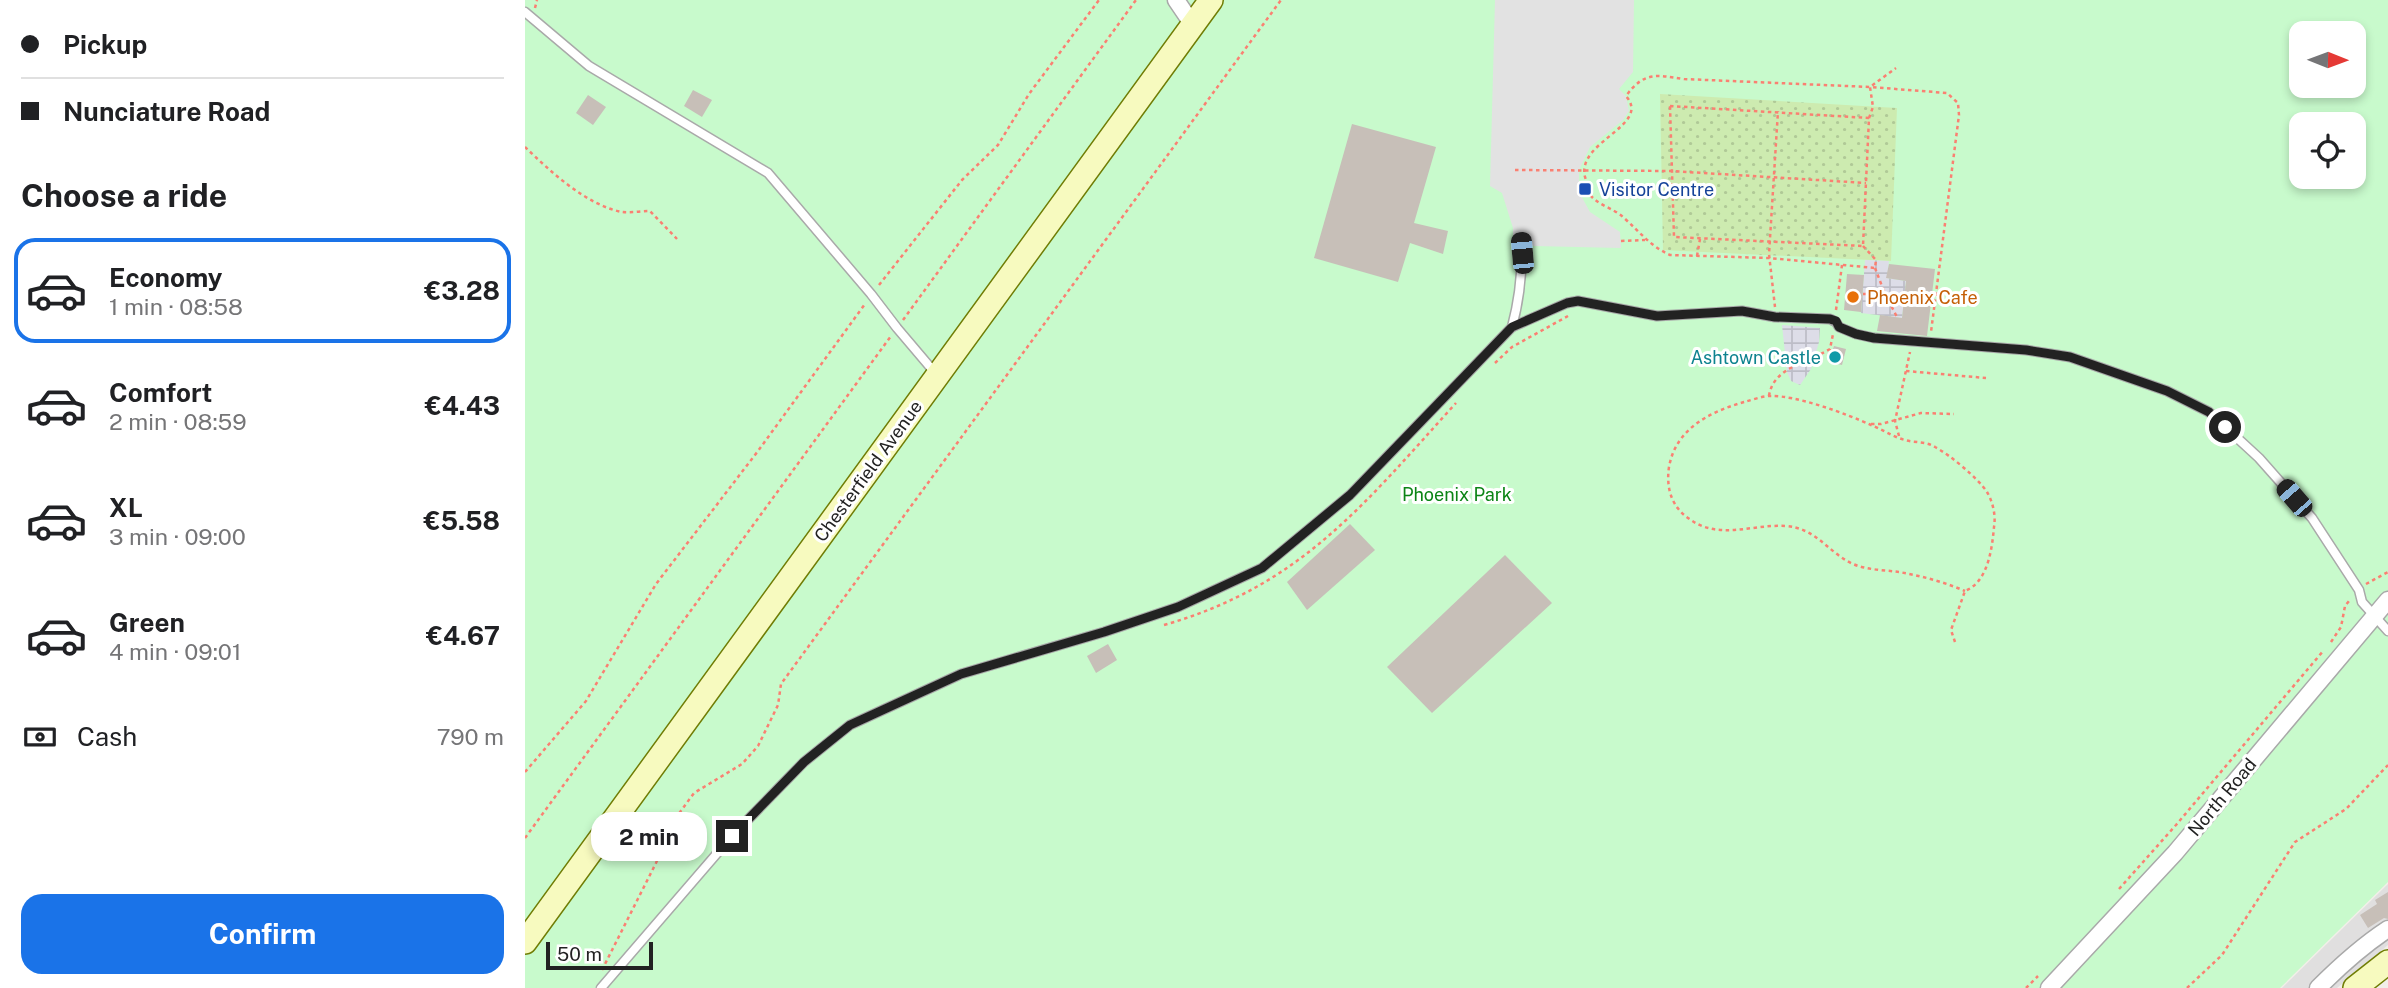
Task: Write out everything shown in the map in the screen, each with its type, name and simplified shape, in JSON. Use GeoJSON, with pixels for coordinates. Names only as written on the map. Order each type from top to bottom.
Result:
{"type":"FeatureCollection","features":[{"type":"Feature","properties":{"kind":"street"},"geometry":{"type":"LineString","coordinates":[[1176,0],[1193,25]]}},
{"type":"Feature","properties":{"kind":"street","name":"Chesterfield Avenue"},"geometry":{"type":"LineString","coordinates":[[525,942],[1211,0]]}},
{"type":"Feature","properties":{"kind":"street","name":"North Road"},"geometry":{"type":"LineString","coordinates":[[2049,988],[2175,853],[2388,600]]}},
{"type":"Feature","properties":{"kind":"street"},"geometry":{"type":"LineString","coordinates":[[2318,988],[2341,964],[2388,929]]}},
{"type":"Feature","properties":{"kind":"street"},"geometry":{"type":"LineString","coordinates":[[2355,988],[2388,962]]}},
{"type":"Feature","properties":{"kind":"lane"},"geometry":{"type":"LineString","coordinates":[[525,12],[589,66],[768,173],[937,376]]}},
{"type":"Feature","properties":{"kind":"lane"},"geometry":{"type":"LineString","coordinates":[[1512,327],[1521,276],[1521,238]]}},
{"type":"Feature","properties":{"kind":"lane"},"geometry":{"type":"LineString","coordinates":[[601,988],[732,836],[804,762],[850,725],[961,674],[1178,607],[1262,568],[1350,495],[1512,327],[1567,303],[1578,301],[1657,316],[1742,311],[1775,317],[1830,319],[1836,321],[1839,327],[1856,334],[2026,350],[2070,357],[2167,391],[2209,412],[2259,458],[2312,518],[2359,590],[2362,602],[2388,631]]}},
{"type":"Feature","properties":{"kind":"path"},"geometry":{"type":"LineString","coordinates":[[525,772],[586,701],[656,584],[758,451],[871,294],[962,180],[998,145],[1029,94],[1099,0]]}},
{"type":"Feature","properties":{"kind":"path"},"geometry":{"type":"LineString","coordinates":[[525,838],[1136,0]]}},
{"type":"Feature","properties":{"kind":"path"},"geometry":{"type":"LineString","coordinates":[[602,973],[602,967],[656,863],[675,819],[694,793],[742,764],[758,746],[778,705],[781,684],[1281,0]]}},
{"type":"Feature","properties":{"kind":"path"},"geometry":{"type":"LineString","coordinates":[[1870,87],[1896,68]]}},
{"type":"Feature","properties":{"kind":"path"},"geometry":{"type":"LineString","coordinates":[[1875,268],[1769,258],[1670,255],[1645,240],[1617,212],[1595,200],[1588,191],[1583,170],[1593,150],[1626,123],[1632,114],[1631,101],[1626,96],[1634,85],[1654,75],[1683,79],[1947,93],[1958,103],[1959,115],[1930,342]]}},
{"type":"Feature","properties":{"kind":"path"},"geometry":{"type":"LineString","coordinates":[[1870,87],[1873,107],[1869,118],[1863,246],[1876,261],[1875,268],[1897,317]]}},
{"type":"Feature","properties":{"kind":"path"},"geometry":{"type":"LineString","coordinates":[[1863,246],[1674,237],[1670,106],[1869,118]]}},
{"type":"Feature","properties":{"kind":"path"},"geometry":{"type":"LineString","coordinates":[[1775,317],[1769,258],[1778,111]]}},
{"type":"Feature","properties":{"kind":"path"},"geometry":{"type":"LineString","coordinates":[[525,147],[553,174],[591,199],[622,212],[650,211],[677,239]]}},
{"type":"Feature","properties":{"kind":"path"},"geometry":{"type":"LineString","coordinates":[[1515,170],[1671,171],[1866,183]]}},
{"type":"Feature","properties":{"kind":"path"},"geometry":{"type":"LineString","coordinates":[[1697,256],[1700,239]]}},
{"type":"Feature","properties":{"kind":"path"},"geometry":{"type":"LineString","coordinates":[[1621,241],[1645,240]]}},
{"type":"Feature","properties":{"kind":"path"},"geometry":{"type":"LineString","coordinates":[[1838,290],[1845,292]]}},
{"type":"Feature","properties":{"kind":"path"},"geometry":{"type":"LineString","coordinates":[[1863,293],[1885,294]]}},
{"type":"Feature","properties":{"kind":"path"},"geometry":{"type":"LineString","coordinates":[[1905,440],[1897,435],[1895,421],[1911,341]]}},
{"type":"Feature","properties":{"kind":"path"},"geometry":{"type":"LineString","coordinates":[[1906,371],[1986,379]]}},
{"type":"Feature","properties":{"kind":"path"},"geometry":{"type":"LineString","coordinates":[[1769,396],[1773,381],[1781,373],[1787,372]]}},
{"type":"Feature","properties":{"kind":"path"},"geometry":{"type":"LineString","coordinates":[[1769,396],[1798,400],[1869,424],[1905,440],[1932,445],[1987,492],[1995,517],[1993,540],[1982,578],[1972,589],[1965,591],[1924,577],[1852,564],[1815,535],[1799,528],[1783,526],[1733,532],[1720,531],[1690,521],[1679,511],[1667,485],[1673,454],[1684,434],[1695,424],[1720,410],[1769,396]]}},
{"type":"Feature","properties":{"kind":"path"},"geometry":{"type":"LineString","coordinates":[[1869,424],[1881,424],[1921,413],[1954,414]]}},
{"type":"Feature","properties":{"kind":"path"},"geometry":{"type":"LineString","coordinates":[[2112,897],[2331,642],[2341,627],[2346,606],[2359,590],[2388,572]]}},
{"type":"Feature","properties":{"kind":"path"},"geometry":{"type":"LineString","coordinates":[[1955,642],[1951,631],[1965,591]]}},
{"type":"Feature","properties":{"kind":"path"},"geometry":{"type":"LineString","coordinates":[[2187,988],[2223,955],[2295,842],[2346,809],[2388,765]]}},
{"type":"Feature","properties":{"kind":"path"},"geometry":{"type":"LineString","coordinates":[[2026,988],[2046,968]]}},
{"type":"Feature","properties":{"kind":"shaded area"},"geometry":{"type":"Polygon","coordinates":[[[1495,0],[1634,0],[1633,72],[1619,89],[1626,96],[1629,111],[1623,120],[1590,147],[1579,170],[1579,192],[1590,212],[1620,232],[1621,248],[1534,246],[1513,241],[1513,228],[1502,193],[1490,186],[1495,0]]]}},
{"type":"Feature","properties":{"kind":"shaded area"},"geometry":{"type":"Polygon","coordinates":[[[1865,260],[1889,261],[1887,278],[1906,281],[1902,318],[1861,313],[1865,260]]]}},
{"type":"Feature","properties":{"kind":"shaded area"},"geometry":{"type":"Polygon","coordinates":[[[1782,325],[1820,328],[1811,369],[1800,385],[1791,381],[1787,372],[1782,325]]]}},
{"type":"Feature","properties":{"kind":"shaded area"},"geometry":{"type":"Polygon","coordinates":[[[2388,884],[2388,945],[2337,988],[2282,988],[2388,884]]]}},
{"type":"Feature","properties":{"kind":"green space","name":"Phoenix Park"},"geometry":{"type":"Polygon","coordinates":[[[525,0],[2388,0],[2388,882],[2280,988],[525,988],[525,0]]]}},
{"type":"Feature","properties":{"kind":"green space"},"geometry":{"type":"Polygon","coordinates":[[[1660,94],[1897,108],[1891,261],[1663,250],[1660,94]]]}},
{"type":"Feature","properties":{"kind":"building"},"geometry":{"type":"Polygon","coordinates":[[[693,90],[712,100],[702,117],[684,106],[693,90]]]}},
{"type":"Feature","properties":{"kind":"building"},"geometry":{"type":"Polygon","coordinates":[[[588,95],[606,107],[593,125],[576,113],[588,95]]]}},
{"type":"Feature","properties":{"kind":"building"},"geometry":{"type":"Polygon","coordinates":[[[1352,124],[1436,147],[1414,223],[1448,231],[1443,254],[1410,243],[1398,282],[1314,258],[1352,124]]]}},
{"type":"Feature","properties":{"kind":"building"},"geometry":{"type":"Polygon","coordinates":[[[1889,264],[1935,269],[1927,336],[1877,331],[1880,315],[1902,318],[1906,281],[1886,278],[1889,264]]]}},
{"type":"Feature","properties":{"kind":"building"},"geometry":{"type":"Polygon","coordinates":[[[1847,274],[1864,275],[1861,312],[1844,310],[1847,274]]]}},
{"type":"Feature","properties":{"kind":"building","name":"Ashtown Castle"},"geometry":{"type":"Polygon","coordinates":[[[1834,346],[1846,349],[1842,365],[1829,362],[1834,346]]]}},
{"type":"Feature","properties":{"kind":"building"},"geometry":{"type":"Polygon","coordinates":[[[1350,524],[1375,550],[1307,610],[1287,582],[1350,524]]]}},
{"type":"Feature","properties":{"kind":"building"},"geometry":{"type":"Polygon","coordinates":[[[1505,555],[1552,603],[1432,713],[1387,667],[1505,555]]]}},
{"type":"Feature","properties":{"kind":"building"},"geometry":{"type":"Polygon","coordinates":[[[1108,644],[1117,660],[1096,673],[1087,656],[1108,644]]]}},
{"type":"Feature","properties":{"kind":"building"},"geometry":{"type":"Polygon","coordinates":[[[2388,892],[2388,919],[2384,918],[2368,928],[2360,915],[2377,904],[2375,900],[2388,892]]]}},
{"type":"Feature","properties":{"kind":"place","name":"Visitor Centre"},"geometry":{"type":"Point","coordinates":[1585,189]}},
{"type":"Feature","properties":{"kind":"place","name":"Phoenix Cafe"},"geometry":{"type":"Point","coordinates":[1853,297]}},
{"type":"Feature","properties":{"kind":"place","name":"Ashtown Castle"},"geometry":{"type":"Point","coordinates":[1835,357]}},
{"type":"Feature","properties":{"kind":"route"},"geometry":{"type":"LineString","coordinates":[[732,836],[804,762],[850,725],[961,674],[1178,607],[1262,568],[1350,495],[1512,327],[1567,303],[1578,301],[1604,304],[1657,316],[1742,311],[1775,317],[1830,319],[1836,321],[1839,327],[1874,338],[2026,350],[2070,357],[2167,391],[2209,412],[2225,427]]}}]}
